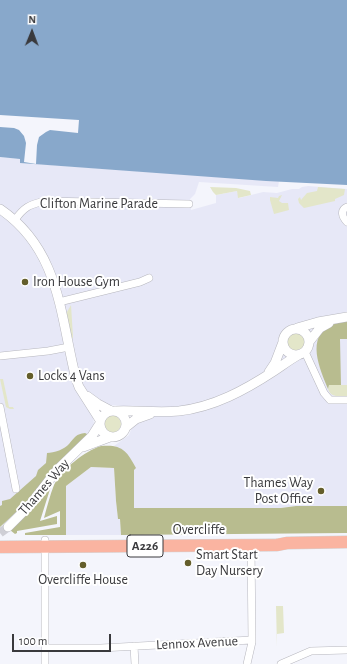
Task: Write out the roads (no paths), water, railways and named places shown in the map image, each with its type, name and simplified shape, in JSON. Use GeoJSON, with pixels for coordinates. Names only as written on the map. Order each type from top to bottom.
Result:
{"type":"FeatureCollection","features":[{"type":"Feature","properties":{"kind":"main road","name":"Overcliffe"},"geometry":{"type":"LineString","coordinates":[[218,539],[223,542],[250,542],[251,545]]}},
{"type":"Feature","properties":{"kind":"main road","name":"Overcliffe"},"geometry":{"type":"LineString","coordinates":[[45,543],[74,540],[218,539],[259,539],[287,543],[347,542]]}},
{"type":"Feature","properties":{"kind":"main road","name":"Overcliffe"},"geometry":{"type":"LineString","coordinates":[[74,540],[78,543],[119,543],[124,546]]}},
{"type":"Feature","properties":{"kind":"main road","name":"Overcliffe"},"geometry":{"type":"LineString","coordinates":[[2,544],[45,543],[124,546],[277,545],[287,543]]}},
{"type":"Feature","properties":{"kind":"street","name":"Clifton Marine Parade"},"geometry":{"type":"LineString","coordinates":[[15,220],[32,204],[44,201],[189,204]]}},
{"type":"Feature","properties":{"kind":"street"},"geometry":{"type":"LineString","coordinates":[[347,207],[344,208],[342,212],[343,218],[347,222]]}},
{"type":"Feature","properties":{"kind":"street"},"geometry":{"type":"LineString","coordinates":[[0,209],[15,220],[34,241],[43,255],[51,272],[59,302],[76,379],[100,423],[102,432],[110,437],[119,436],[126,427],[136,419],[154,413],[189,409],[223,400],[243,390],[302,353],[320,328],[345,317]]}},
{"type":"Feature","properties":{"kind":"street"},"geometry":{"type":"LineString","coordinates":[[59,302],[140,282],[149,278]]}},
{"type":"Feature","properties":{"kind":"street"},"geometry":{"type":"LineString","coordinates":[[267,375],[275,363],[280,352],[283,338],[287,332],[318,322],[345,317]]}},
{"type":"Feature","properties":{"kind":"street"},"geometry":{"type":"LineString","coordinates":[[297,328],[301,329],[307,334],[309,342]]}},
{"type":"Feature","properties":{"kind":"street"},"geometry":{"type":"LineString","coordinates":[[282,342],[285,350],[288,352],[292,354],[302,353]]}},
{"type":"Feature","properties":{"kind":"street"},"geometry":{"type":"LineString","coordinates":[[0,356],[69,347]]}},
{"type":"Feature","properties":{"kind":"street"},"geometry":{"type":"LineString","coordinates":[[302,353],[324,393],[330,400],[347,400]]}},
{"type":"Feature","properties":{"kind":"street"},"geometry":{"type":"LineString","coordinates":[[83,393],[98,404],[124,416],[126,427]]}},
{"type":"Feature","properties":{"kind":"street"},"geometry":{"type":"LineString","coordinates":[[0,407],[16,489]]}},
{"type":"Feature","properties":{"kind":"street"},"geometry":{"type":"LineString","coordinates":[[100,423],[104,413],[113,411],[129,410],[154,413]]}},
{"type":"Feature","properties":{"kind":"street","name":"Thames Way"},"geometry":{"type":"LineString","coordinates":[[8,527],[30,505],[63,464],[95,432],[100,423]]}},
{"type":"Feature","properties":{"kind":"street","name":"Thames Way"},"geometry":{"type":"LineString","coordinates":[[80,448],[110,437]]}},
{"type":"Feature","properties":{"kind":"street"},"geometry":{"type":"LineString","coordinates":[[45,543],[45,664]]}},
{"type":"Feature","properties":{"kind":"street"},"geometry":{"type":"LineString","coordinates":[[247,664],[252,640],[251,545]]}},
{"type":"Feature","properties":{"kind":"street","name":"Lennox Avenue"},"geometry":{"type":"LineString","coordinates":[[45,648],[134,646],[252,640]]}},
{"type":"Feature","properties":{"kind":"street"},"geometry":{"type":"LineString","coordinates":[[134,646],[135,664]]}},
{"type":"Feature","properties":{"kind":"street"},"geometry":{"type":"LineString","coordinates":[[280,664],[311,651],[347,650]]}},
{"type":"Feature","properties":{"kind":"water"},"geometry":{"type":"Polygon","coordinates":[[[0,0],[347,0],[347,185],[266,181],[20,163],[20,159],[0,157],[0,0]]]}},
{"type":"Feature","properties":{"kind":"tunnel"},"geometry":{"type":"LineString","coordinates":[[0,533],[8,527]]}},
{"type":"Feature","properties":{"kind":"place","name":"Iron House Gym"},"geometry":{"type":"Point","coordinates":[25,282]}},
{"type":"Feature","properties":{"kind":"place","name":"Locks 4 Vans"},"geometry":{"type":"Point","coordinates":[30,376]}},
{"type":"Feature","properties":{"kind":"place","name":"Thames Way Post Office"},"geometry":{"type":"Point","coordinates":[321,491]}},
{"type":"Feature","properties":{"kind":"place","name":"Smart Start Day Nursery"},"geometry":{"type":"Point","coordinates":[188,563]}},
{"type":"Feature","properties":{"kind":"place","name":"Overcliffe House"},"geometry":{"type":"Point","coordinates":[83,565]}}]}
